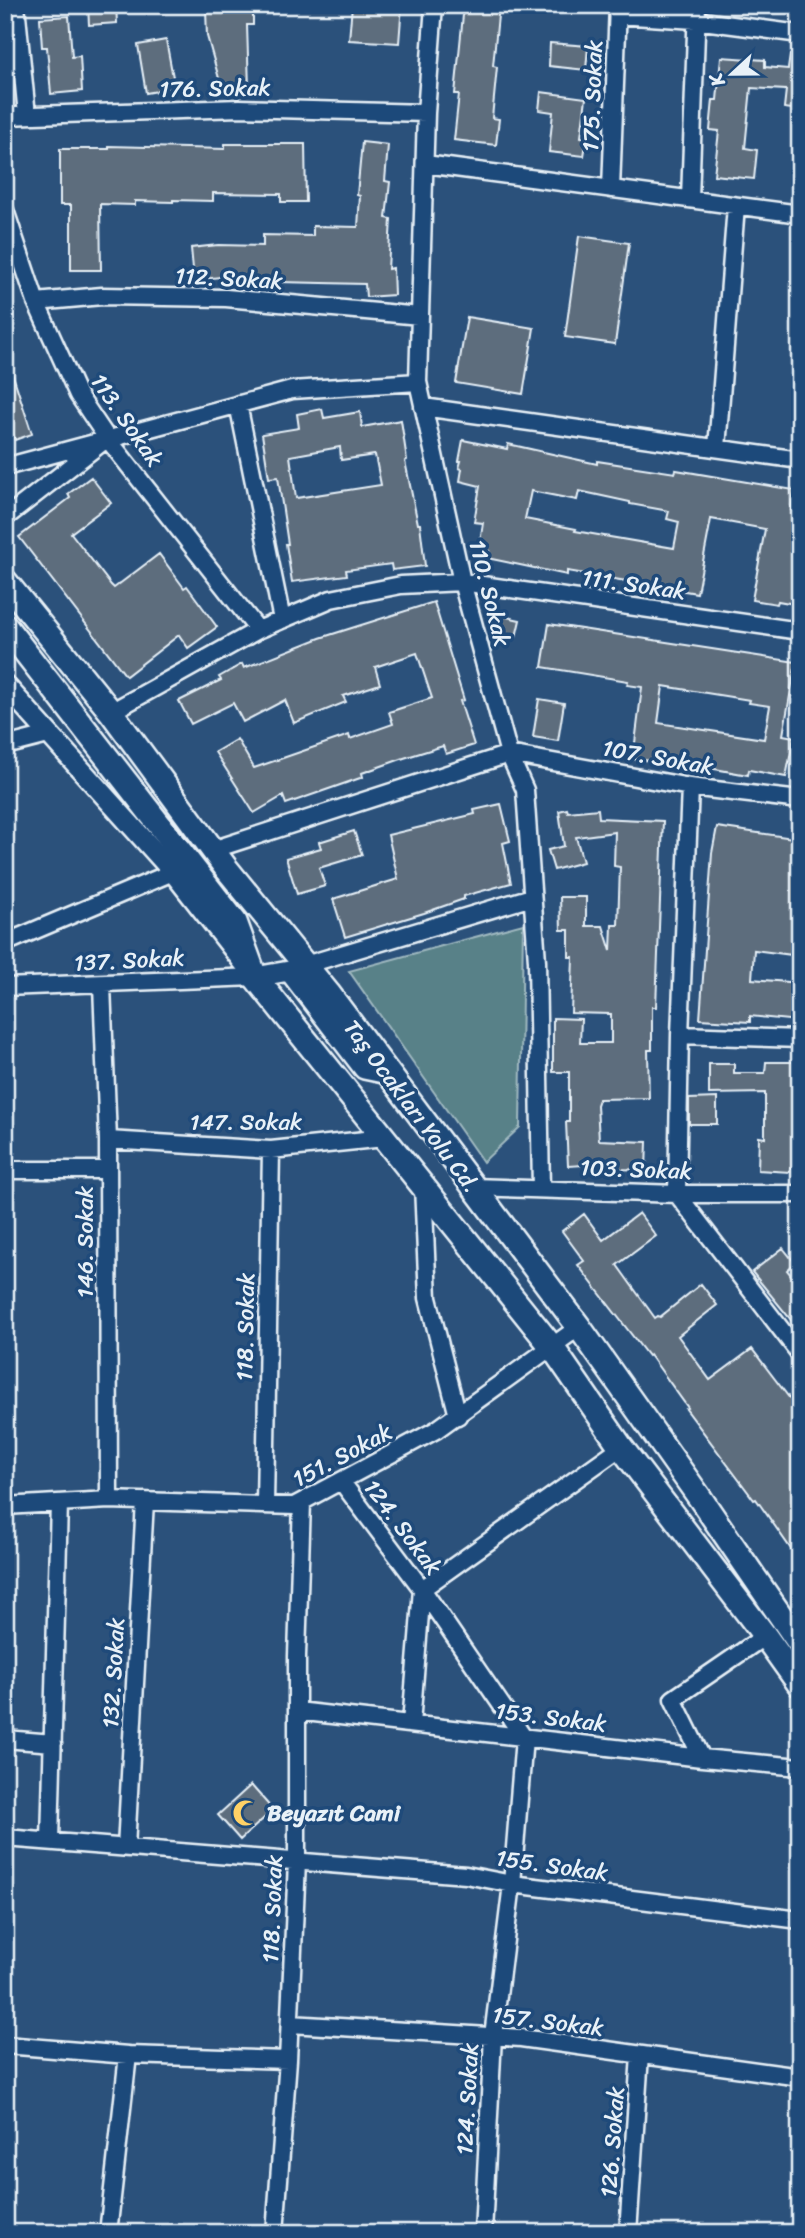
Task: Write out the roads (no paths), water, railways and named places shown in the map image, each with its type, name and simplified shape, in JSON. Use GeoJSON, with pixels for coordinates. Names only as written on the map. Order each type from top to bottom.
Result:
{"type":"FeatureCollection","features":[{"type":"Feature","properties":{"kind":"main road","name":"Taş Ocakları Yolu Cd."},"geometry":{"type":"LineString","coordinates":[[5,581],[111,712],[212,849],[305,965],[579,1327],[800,1644]]}},
{"type":"Feature","properties":{"kind":"main road","name":"Taş Ocakları Yolu Cd."},"geometry":{"type":"LineString","coordinates":[[5,626],[235,922],[255,977],[552,1347],[621,1447],[800,1685]]}},
{"type":"Feature","properties":{"kind":"street"},"geometry":{"type":"LineString","coordinates":[[16,5],[27,115]]}},
{"type":"Feature","properties":{"kind":"street","name":"110. Sokak"},"geometry":{"type":"LineString","coordinates":[[434,5],[426,113],[418,382],[462,582],[509,754],[525,790],[537,961],[541,1189]]}},
{"type":"Feature","properties":{"kind":"street"},"geometry":{"type":"LineString","coordinates":[[618,10],[696,13],[800,34]]}},
{"type":"Feature","properties":{"kind":"street","name":"175. Sokak"},"geometry":{"type":"LineString","coordinates":[[611,189],[618,10]]}},
{"type":"Feature","properties":{"kind":"street"},"geometry":{"type":"LineString","coordinates":[[690,199],[696,13]]}},
{"type":"Feature","properties":{"kind":"street","name":"176. Sokak"},"geometry":{"type":"LineString","coordinates":[[5,117],[240,108],[426,113]]}},
{"type":"Feature","properties":{"kind":"street"},"geometry":{"type":"LineString","coordinates":[[425,164],[800,214]]}},
{"type":"Feature","properties":{"kind":"street"},"geometry":{"type":"LineString","coordinates":[[717,448],[736,206]]}},
{"type":"Feature","properties":{"kind":"street","name":"113. Sokak"},"geometry":{"type":"LineString","coordinates":[[5,210],[36,302],[79,395],[107,438],[258,630]]}},
{"type":"Feature","properties":{"kind":"street","name":"112. Sokak"},"geometry":{"type":"LineString","coordinates":[[36,302],[102,296],[226,298],[420,316]]}},
{"type":"Feature","properties":{"kind":"street"},"geometry":{"type":"LineString","coordinates":[[5,467],[292,390],[418,382]]}},
{"type":"Feature","properties":{"kind":"street"},"geometry":{"type":"LineString","coordinates":[[238,404],[282,620]]}},
{"type":"Feature","properties":{"kind":"street"},"geometry":{"type":"LineString","coordinates":[[423,407],[800,460]]}},
{"type":"Feature","properties":{"kind":"street"},"geometry":{"type":"LineString","coordinates":[[5,517],[107,438]]}},
{"type":"Feature","properties":{"kind":"street","name":"111. Sokak"},"geometry":{"type":"LineString","coordinates":[[111,712],[258,630],[331,599],[401,584],[462,582],[800,631]]}},
{"type":"Feature","properties":{"kind":"street"},"geometry":{"type":"LineString","coordinates":[[5,685],[173,872],[255,977],[289,971],[364,1069],[388,1074]]}},
{"type":"Feature","properties":{"kind":"street"},"geometry":{"type":"LineString","coordinates":[[5,746],[48,735]]}},
{"type":"Feature","properties":{"kind":"street"},"geometry":{"type":"LineString","coordinates":[[212,849],[509,754]]}},
{"type":"Feature","properties":{"kind":"street","name":"107. Sokak"},"geometry":{"type":"LineString","coordinates":[[509,754],[690,788],[800,800]]}},
{"type":"Feature","properties":{"kind":"street"},"geometry":{"type":"LineString","coordinates":[[690,788],[677,1194],[800,1354]]}},
{"type":"Feature","properties":{"kind":"street"},"geometry":{"type":"LineString","coordinates":[[5,943],[173,872]]}},
{"type":"Feature","properties":{"kind":"street"},"geometry":{"type":"LineString","coordinates":[[305,965],[532,897]]}},
{"type":"Feature","properties":{"kind":"street","name":"137. Sokak"},"geometry":{"type":"LineString","coordinates":[[5,987],[255,977]]}},
{"type":"Feature","properties":{"kind":"street","name":"146. Sokak"},"geometry":{"type":"LineString","coordinates":[[102,985],[108,1140],[109,1500]]}},
{"type":"Feature","properties":{"kind":"street"},"geometry":{"type":"LineString","coordinates":[[680,1035],[800,1039]]}},
{"type":"Feature","properties":{"kind":"street","name":"147. Sokak"},"geometry":{"type":"LineString","coordinates":[[108,1140],[271,1150],[384,1138]]}},
{"type":"Feature","properties":{"kind":"street","name":"118. Sokak"},"geometry":{"type":"LineString","coordinates":[[265,1505],[271,1150]]}},
{"type":"Feature","properties":{"kind":"street"},"geometry":{"type":"LineString","coordinates":[[5,1170],[108,1170]]}},
{"type":"Feature","properties":{"kind":"street"},"geometry":{"type":"LineString","coordinates":[[423,1186],[428,1298],[458,1416]]}},
{"type":"Feature","properties":{"kind":"street","name":"103. Sokak"},"geometry":{"type":"LineString","coordinates":[[472,1187],[677,1194],[800,1194]]}},
{"type":"Feature","properties":{"kind":"street","name":"151. Sokak"},"geometry":{"type":"LineString","coordinates":[[5,1506],[109,1500],[294,1506],[436,1430],[579,1327]]}},
{"type":"Feature","properties":{"kind":"street"},"geometry":{"type":"LineString","coordinates":[[411,1724],[422,1589],[621,1447]]}},
{"type":"Feature","properties":{"kind":"street","name":"124. Sokak"},"geometry":{"type":"LineString","coordinates":[[341,1481],[422,1589],[524,1738],[512,1884],[493,2036],[483,2233]]}},
{"type":"Feature","properties":{"kind":"street","name":"132. Sokak"},"geometry":{"type":"LineString","coordinates":[[127,1848],[145,1501]]}},
{"type":"Feature","properties":{"kind":"street","name":"118. Sokak"},"geometry":{"type":"LineString","coordinates":[[275,2233],[288,2060],[297,1862],[302,1502]]}},
{"type":"Feature","properties":{"kind":"street"},"geometry":{"type":"LineString","coordinates":[[50,1842],[59,1503]]}},
{"type":"Feature","properties":{"kind":"street"},"geometry":{"type":"LineString","coordinates":[[702,1758],[673,1699],[765,1636]]}},
{"type":"Feature","properties":{"kind":"street","name":"153. Sokak"},"geometry":{"type":"LineString","coordinates":[[297,1711],[702,1758],[800,1766]]}},
{"type":"Feature","properties":{"kind":"street"},"geometry":{"type":"LineString","coordinates":[[5,1739],[53,1743]]}},
{"type":"Feature","properties":{"kind":"street","name":"155. Sokak"},"geometry":{"type":"LineString","coordinates":[[5,1838],[466,1875],[512,1884],[800,1920]]}},
{"type":"Feature","properties":{"kind":"street","name":"157. Sokak"},"geometry":{"type":"LineString","coordinates":[[290,2024],[521,2038],[800,2077]]}},
{"type":"Feature","properties":{"kind":"street"},"geometry":{"type":"LineString","coordinates":[[5,2045],[128,2055],[288,2060]]}},
{"type":"Feature","properties":{"kind":"street"},"geometry":{"type":"LineString","coordinates":[[108,2233],[128,2055]]}},
{"type":"Feature","properties":{"kind":"street","name":"126. Sokak"},"geometry":{"type":"LineString","coordinates":[[628,2233],[640,2055]]}},
{"type":"Feature","properties":{"kind":"place","name":"Beyazıt Cami"},"geometry":{"type":"Point","coordinates":[246,1813]}}]}
